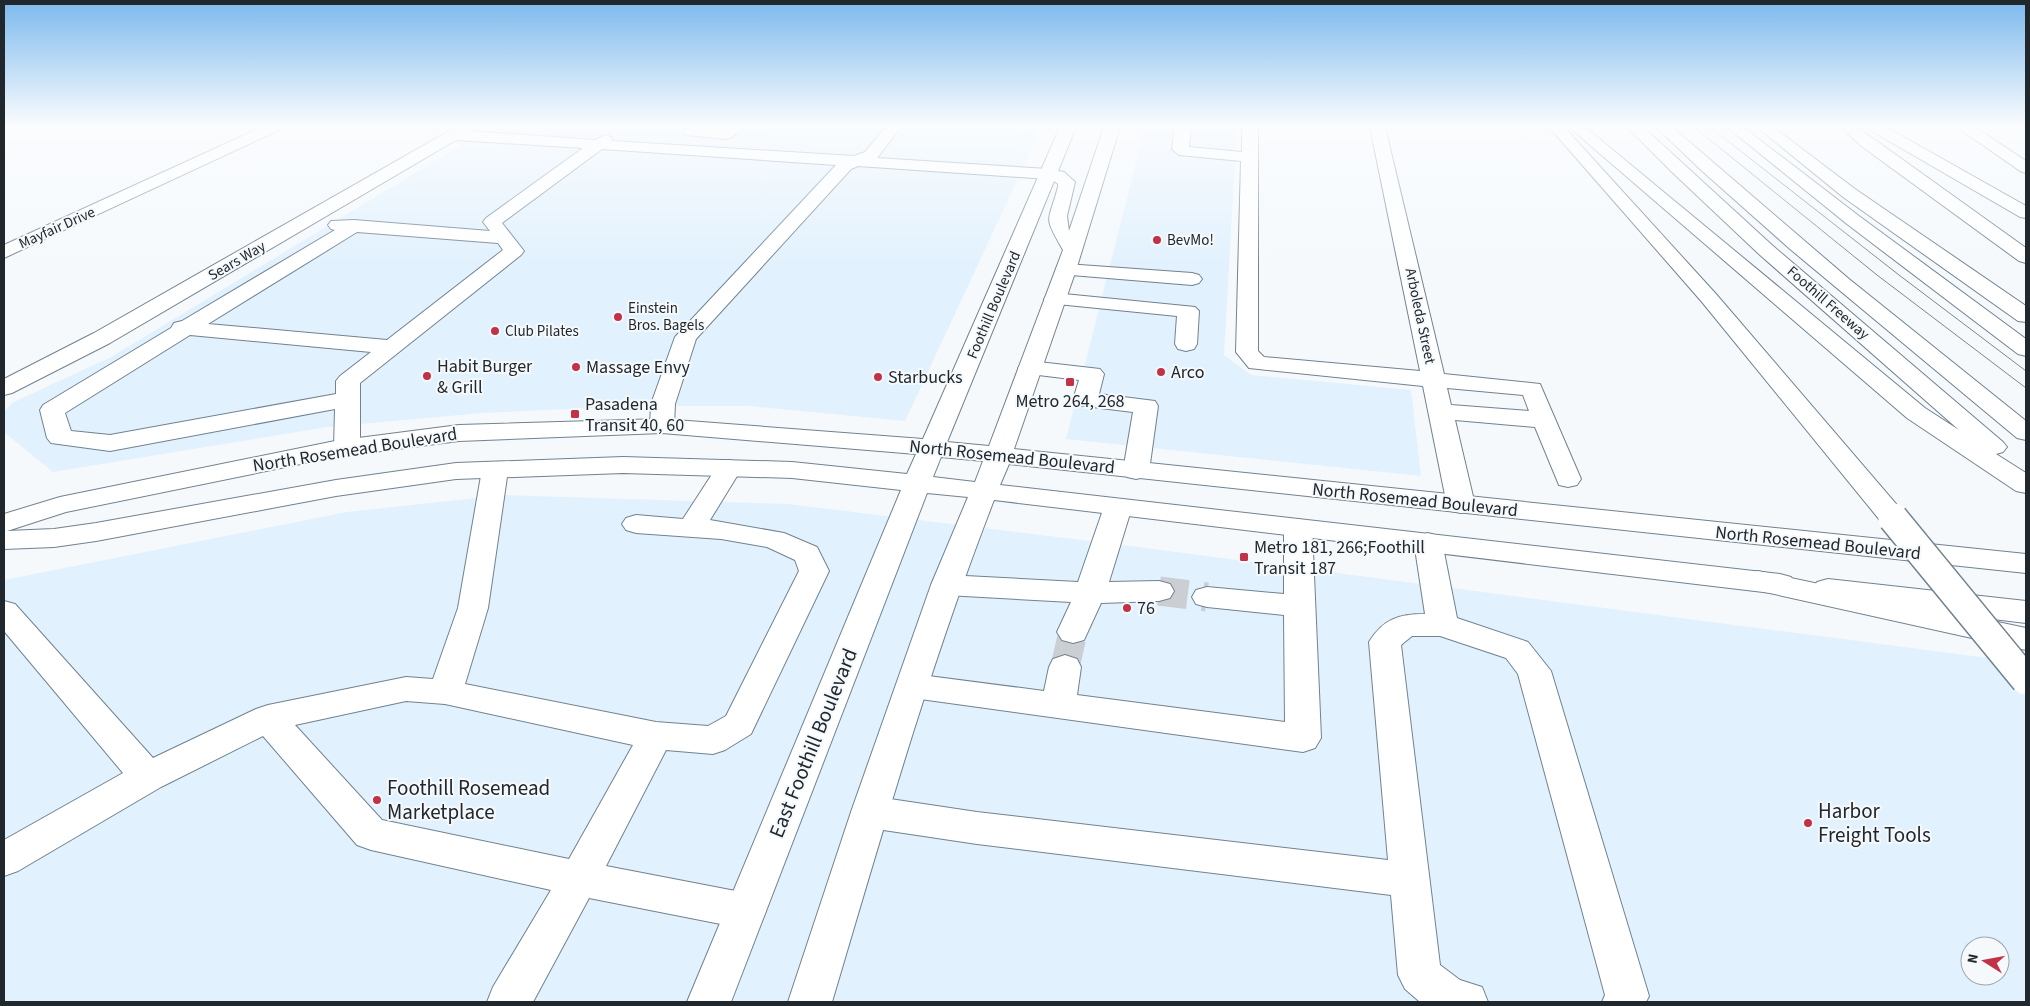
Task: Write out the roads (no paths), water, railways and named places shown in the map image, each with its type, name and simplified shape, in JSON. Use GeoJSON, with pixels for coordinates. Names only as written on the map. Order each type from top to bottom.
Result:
{"type":"FeatureCollection","features":[{"type":"Feature","properties":{"kind":"main road","name":"Mayfair Drive"},"geometry":{"type":"LineString","coordinates":[[4,252],[173,174]]}},
{"type":"Feature","properties":{"kind":"main road","name":"Sears Way"},"geometry":{"type":"LineString","coordinates":[[4,388],[128,324],[386,174]]}},
{"type":"Feature","properties":{"kind":"main road"},"geometry":{"type":"LineString","coordinates":[[347,448],[348,381],[514,251],[492,222],[559,174]]}},
{"type":"Feature","properties":{"kind":"main road"},"geometry":{"type":"LineString","coordinates":[[662,426],[663,404],[686,337],[836,174]]}},
{"type":"Feature","properties":{"kind":"main road"},"geometry":{"type":"LineString","coordinates":[[1048,174],[1058,176],[1067,182],[1067,191],[1057,218],[1069,260]]}},
{"type":"Feature","properties":{"kind":"main road","name":"Foothill Boulevard"},"geometry":{"type":"LineString","coordinates":[[917,483],[1048,174]]}},
{"type":"Feature","properties":{"kind":"main road"},"geometry":{"type":"LineString","coordinates":[[810,1002],[870,812],[946,585],[986,491],[1069,260],[1097,174]]}},
{"type":"Feature","properties":{"kind":"main road"},"geometry":{"type":"LineString","coordinates":[[1250,174],[1247,352],[1257,363],[1532,389],[1568,479]]}},
{"type":"Feature","properties":{"kind":"main road","name":"Arboleda Street"},"geometry":{"type":"LineString","coordinates":[[1388,174],[1461,506]]}},
{"type":"Feature","properties":{"kind":"main road"},"geometry":{"type":"LineString","coordinates":[[1597,174],[1709,298],[2026,680]]}},
{"type":"Feature","properties":{"kind":"main road"},"geometry":{"type":"LineString","coordinates":[[1632,174],[1916,413],[2026,484]]}},
{"type":"Feature","properties":{"kind":"main road","name":"Foothill Freeway"},"geometry":{"type":"LineString","coordinates":[[1682,174],[1842,316],[2026,474]]}},
{"type":"Feature","properties":{"kind":"main road"},"geometry":{"type":"LineString","coordinates":[[1715,174],[1959,380],[2026,434]]}},
{"type":"Feature","properties":{"kind":"main road"},"geometry":{"type":"LineString","coordinates":[[1794,174],[2026,349]]}},
{"type":"Feature","properties":{"kind":"main road"},"geometry":{"type":"LineString","coordinates":[[1825,174],[2026,316]]}},
{"type":"Feature","properties":{"kind":"main road"},"geometry":{"type":"LineString","coordinates":[[1910,174],[2026,257]]}},
{"type":"Feature","properties":{"kind":"main road"},"geometry":{"type":"LineString","coordinates":[[1957,174],[2026,213]]}},
{"type":"Feature","properties":{"kind":"main road"},"geometry":{"type":"LineString","coordinates":[[303,222],[504,238]]}},
{"type":"Feature","properties":{"kind":"main road"},"geometry":{"type":"LineString","coordinates":[[348,399],[110,443],[60,438],[52,410],[354,226]]}},
{"type":"Feature","properties":{"kind":"main road"},"geometry":{"type":"LineString","coordinates":[[1069,260],[1192,279]]}},
{"type":"Feature","properties":{"kind":"main road"},"geometry":{"type":"LineString","coordinates":[[1054,299],[1188,311],[1186,344]]}},
{"type":"Feature","properties":{"kind":"main road"},"geometry":{"type":"LineString","coordinates":[[128,324],[392,347]]}},
{"type":"Feature","properties":{"kind":"main road"},"geometry":{"type":"LineString","coordinates":[[1030,368],[1092,374],[1085,400],[1146,406],[1136,471]]}},
{"type":"Feature","properties":{"kind":"main road"},"geometry":{"type":"LineString","coordinates":[[1441,411],[1545,420]]}},
{"type":"Feature","properties":{"kind":"main road","name":"North Rosemead Boulevard"},"geometry":{"type":"LineString","coordinates":[[4,523],[60,505],[347,448],[459,433],[662,426],[933,448],[1461,506],[2026,564]]}},
{"type":"Feature","properties":{"kind":"main road","name":"North Rosemead Boulevard"},"geometry":{"type":"LineString","coordinates":[[4,540],[54,538],[96,532],[336,488],[456,471],[623,465],[792,470],[1118,506],[2026,612]]}},
{"type":"Feature","properties":{"kind":"main road"},"geometry":{"type":"LineString","coordinates":[[691,528],[729,468]]}},
{"type":"Feature","properties":{"kind":"main road"},"geometry":{"type":"LineString","coordinates":[[445,692],[473,608],[495,470]]}},
{"type":"Feature","properties":{"kind":"main road","name":"East Foothill Boulevard"},"geometry":{"type":"LineString","coordinates":[[709,1002],[917,483]]}},
{"type":"Feature","properties":{"kind":"main road"},"geometry":{"type":"LineString","coordinates":[[1073,632],[1090,593],[1118,506]]}},
{"type":"Feature","properties":{"kind":"main road"},"geometry":{"type":"LineString","coordinates":[[4,859],[148,777],[268,718],[406,689],[445,692],[656,736],[712,740],[739,725],[814,571],[808,554],[774,539],[721,530],[636,524]]}},
{"type":"Feature","properties":{"kind":"main road"},"geometry":{"type":"LineString","coordinates":[[913,686],[1303,738],[1298,528]]}},
{"type":"Feature","properties":{"kind":"main road"},"geometry":{"type":"LineString","coordinates":[[1428,542],[1442,625]]}},
{"type":"Feature","properties":{"kind":"main road"},"geometry":{"type":"LineString","coordinates":[[1758,581],[2026,639]]}},
{"type":"Feature","properties":{"kind":"main road"},"geometry":{"type":"LineString","coordinates":[[946,585],[1090,593],[1159,592]]}},
{"type":"Feature","properties":{"kind":"main road"},"geometry":{"type":"LineString","coordinates":[[1207,597],[1299,606]]}},
{"type":"Feature","properties":{"kind":"main road"},"geometry":{"type":"LineString","coordinates":[[4,611],[148,777]]}},
{"type":"Feature","properties":{"kind":"main road"},"geometry":{"type":"LineString","coordinates":[[1466,1002],[1450,999],[1420,975],[1385,642],[1404,625],[1442,625],[1517,650],[1534,671],[1626,996],[1624,1002]]}},
{"type":"Feature","properties":{"kind":"main road"},"geometry":{"type":"LineString","coordinates":[[1059,705],[1065,667]]}},
{"type":"Feature","properties":{"kind":"main road"},"geometry":{"type":"LineString","coordinates":[[268,718],[371,834],[579,879],[746,912]]}},
{"type":"Feature","properties":{"kind":"main road"},"geometry":{"type":"LineString","coordinates":[[509,1002],[579,879],[656,736]]}},
{"type":"Feature","properties":{"kind":"main road"},"geometry":{"type":"LineString","coordinates":[[870,812],[986,829],[1410,880]]}},
{"type":"Feature","properties":{"kind":"tunnel"},"geometry":{"type":"LineString","coordinates":[[1159,591],[1207,597]]}},
{"type":"Feature","properties":{"kind":"tunnel"},"geometry":{"type":"LineString","coordinates":[[1065,667],[1073,632]]}},
{"type":"Feature","properties":{"kind":"tram line"},"geometry":{"type":"LineString","coordinates":[[1752,174],[1877,275],[2026,388]]}},
{"type":"Feature","properties":{"kind":"tram line"},"geometry":{"type":"LineString","coordinates":[[1770,174],[2026,371]]}},
{"type":"Feature","properties":{"kind":"place","name":"BevMo!"},"geometry":{"type":"Point","coordinates":[1157,240]}},
{"type":"Feature","properties":{"kind":"place","name":"Einstein Bros. Bagels"},"geometry":{"type":"Point","coordinates":[618,317]}},
{"type":"Feature","properties":{"kind":"place","name":"Club Pilates"},"geometry":{"type":"Point","coordinates":[495,331]}},
{"type":"Feature","properties":{"kind":"place","name":"Massage Envy"},"geometry":{"type":"Point","coordinates":[576,367]}},
{"type":"Feature","properties":{"kind":"place","name":"Arco"},"geometry":{"type":"Point","coordinates":[1161,372]}},
{"type":"Feature","properties":{"kind":"place","name":"Habit Burger & Grill"},"geometry":{"type":"Point","coordinates":[427,376]}},
{"type":"Feature","properties":{"kind":"place","name":"Starbucks"},"geometry":{"type":"Point","coordinates":[878,377]}},
{"type":"Feature","properties":{"kind":"place","name":"Metro 264, 268"},"geometry":{"type":"Point","coordinates":[1070,382]}},
{"type":"Feature","properties":{"kind":"place","name":"Pasadena Transit 40, 60"},"geometry":{"type":"Point","coordinates":[575,414]}},
{"type":"Feature","properties":{"kind":"place","name":"Metro 181, 266;Foothill Transit 187"},"geometry":{"type":"Point","coordinates":[1244,557]}},
{"type":"Feature","properties":{"kind":"place","name":"76"},"geometry":{"type":"Point","coordinates":[1127,608]}},
{"type":"Feature","properties":{"kind":"place","name":"Foothill Rosemead Marketplace"},"geometry":{"type":"Point","coordinates":[377,800]}},
{"type":"Feature","properties":{"kind":"place","name":"Harbor Freight Tools"},"geometry":{"type":"Point","coordinates":[1808,823]}}]}
